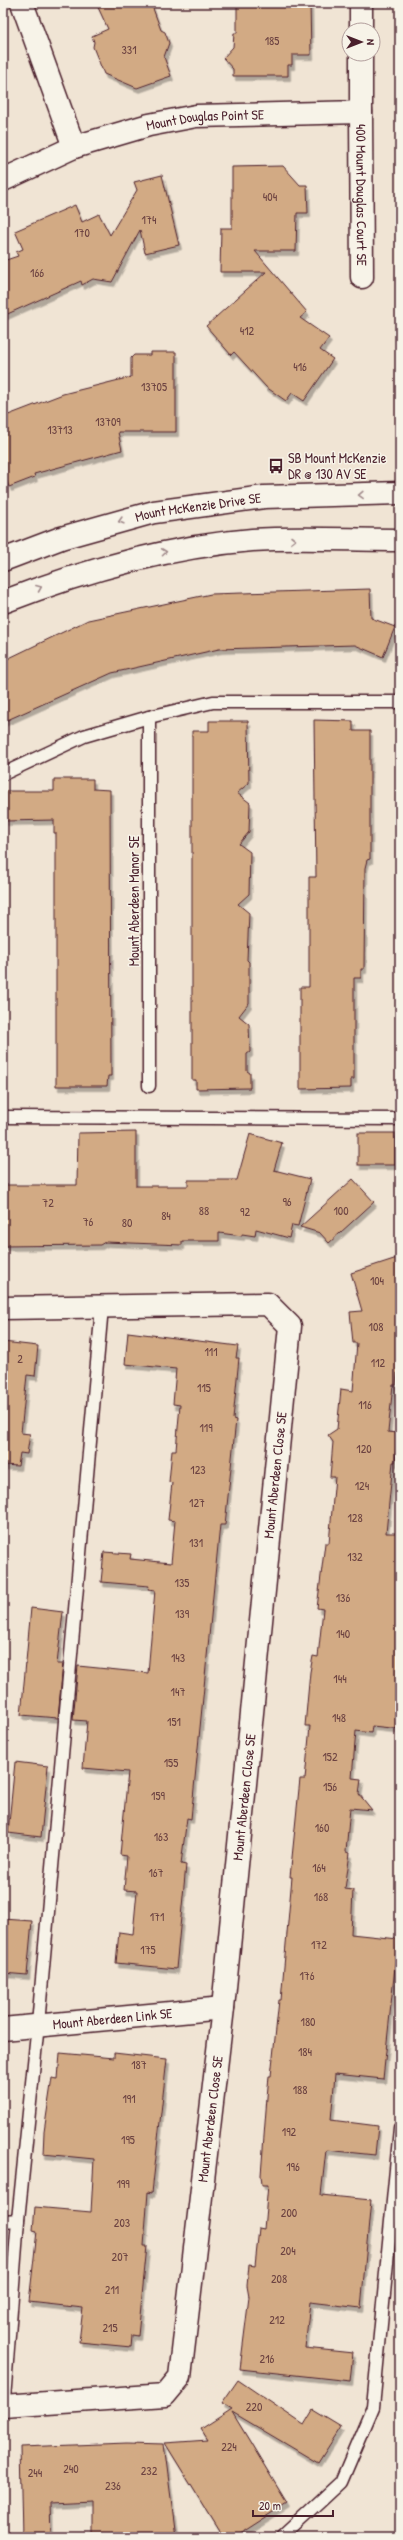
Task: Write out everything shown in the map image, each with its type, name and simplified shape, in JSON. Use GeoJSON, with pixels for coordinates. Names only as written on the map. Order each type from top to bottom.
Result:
{"type":"FeatureCollection","features":[{"type":"Feature","properties":{"kind":"street"},"geometry":{"type":"LineString","coordinates":[[22,3],[74,147]]}},
{"type":"Feature","properties":{"kind":"street"},"geometry":{"type":"LineString","coordinates":[[360,3],[361,22]]}},
{"type":"Feature","properties":{"kind":"street"},"geometry":{"type":"LineString","coordinates":[[361,62],[361,112]]}},
{"type":"Feature","properties":{"kind":"street","name":"Mount Douglas Point SE"},"geometry":{"type":"LineString","coordinates":[[3,180],[74,147],[149,125],[196,116],[361,112]]}},
{"type":"Feature","properties":{"kind":"street","name":"400 Mount Douglas Court SE"},"geometry":{"type":"LineString","coordinates":[[361,112],[362,277]]}},
{"type":"Feature","properties":{"kind":"street","name":"Mount McKenzie Drive SE"},"geometry":{"type":"LineString","coordinates":[[3,560],[61,538],[154,512],[264,497],[400,494]]}},
{"type":"Feature","properties":{"kind":"street"},"geometry":{"type":"LineString","coordinates":[[3,602],[60,580],[156,553],[252,540],[400,540]]}},
{"type":"Feature","properties":{"kind":"street","name":"Mount Aberdeen Close SE"},"geometry":{"type":"LineString","coordinates":[[3,1308],[268,1304],[290,1326],[223,2008],[180,2377],[165,2395],[3,2410]]}},
{"type":"Feature","properties":{"kind":"street","name":"Mount Aberdeen Link SE"},"geometry":{"type":"LineString","coordinates":[[3,2029],[38,2024],[223,2008]]}},
{"type":"Feature","properties":{"kind":"lane"},"geometry":{"type":"LineString","coordinates":[[3,774],[15,766],[84,736],[149,717],[213,702],[400,702]]}},
{"type":"Feature","properties":{"kind":"lane","name":"Mount Aberdeen Manor SE"},"geometry":{"type":"LineString","coordinates":[[149,717],[149,1086]]}},
{"type":"Feature","properties":{"kind":"lane"},"geometry":{"type":"LineString","coordinates":[[3,1117],[400,1119]]}},
{"type":"Feature","properties":{"kind":"lane"},"geometry":{"type":"LineString","coordinates":[[3,2410],[18,2220],[38,2024],[102,1307]]}},
{"type":"Feature","properties":{"kind":"lane"},"geometry":{"type":"LineString","coordinates":[[282,2537],[341,2482],[373,2407],[400,2128]]}},
{"type":"Feature","properties":{"kind":"lane"},"geometry":{"type":"LineString","coordinates":[[3,2221],[18,2220]]}},
{"type":"Feature","properties":{"kind":"building"},"geometry":{"type":"Polygon","coordinates":[[[96,3],[151,3],[161,30],[165,32],[169,43],[164,57],[171,76],[137,88],[104,74],[93,47],[94,42],[92,36],[108,29],[96,3]]]}},
{"type":"Feature","properties":{"kind":"building"},"geometry":{"type":"Polygon","coordinates":[[[237,3],[310,3],[311,55],[292,55],[292,65],[288,65],[288,76],[233,76],[233,69],[223,58],[233,47],[234,33],[237,33],[237,3]]]}},
{"type":"Feature","properties":{"kind":"building"},"geometry":{"type":"Polygon","coordinates":[[[283,166],[300,185],[307,185],[308,213],[297,213],[296,251],[255,251],[307,312],[300,318],[329,338],[320,350],[333,359],[304,401],[292,393],[286,401],[266,387],[234,352],[231,355],[206,326],[266,272],[220,272],[221,228],[232,228],[232,167],[283,166]]]}},
{"type":"Feature","properties":{"kind":"building"},"geometry":{"type":"Polygon","coordinates":[[[162,175],[179,245],[145,253],[140,230],[112,282],[93,279],[82,285],[81,281],[3,316],[3,261],[18,256],[16,252],[23,249],[15,231],[75,205],[82,222],[99,214],[110,235],[137,190],[134,182],[162,175]]]}},
{"type":"Feature","properties":{"kind":"building"},"geometry":{"type":"Polygon","coordinates":[[[150,352],[176,352],[176,432],[118,432],[122,450],[34,474],[35,477],[9,487],[3,472],[3,417],[63,394],[131,377],[131,358],[134,355],[150,355],[150,352]]]}},
{"type":"Feature","properties":{"kind":"building"},"geometry":{"type":"Polygon","coordinates":[[[370,589],[371,618],[395,627],[383,657],[355,645],[219,649],[112,673],[3,722],[3,661],[88,620],[211,594],[370,589]]]}},
{"type":"Feature","properties":{"kind":"building"},"geometry":{"type":"Polygon","coordinates":[[[314,720],[353,721],[353,731],[370,731],[370,859],[367,860],[365,868],[364,969],[361,969],[361,978],[354,978],[354,1079],[351,1079],[351,1088],[300,1089],[300,987],[309,987],[309,877],[316,877],[314,720]]]}},
{"type":"Feature","properties":{"kind":"building"},"geometry":{"type":"Polygon","coordinates":[[[209,721],[248,721],[249,783],[237,793],[250,803],[249,832],[239,844],[250,852],[249,894],[238,904],[249,913],[247,960],[249,962],[249,1003],[239,1016],[249,1024],[250,1052],[247,1054],[247,1071],[250,1073],[250,1088],[196,1089],[196,1080],[192,1080],[192,731],[209,731],[209,721]]]}},
{"type":"Feature","properties":{"kind":"building"},"geometry":{"type":"Polygon","coordinates":[[[54,779],[93,779],[93,789],[110,790],[111,1076],[108,1076],[107,1086],[56,1086],[56,833],[54,833],[54,820],[5,821],[5,791],[54,791],[54,779]]]}},
{"type":"Feature","properties":{"kind":"building"},"geometry":{"type":"Polygon","coordinates":[[[136,1132],[136,1186],[188,1186],[188,1180],[237,1180],[250,1134],[282,1143],[274,1170],[310,1179],[298,1226],[292,1225],[289,1238],[256,1229],[255,1236],[219,1233],[219,1241],[182,1241],[182,1245],[105,1242],[100,1245],[3,1246],[3,1185],[77,1185],[78,1133],[136,1132]]]}},
{"type":"Feature","properties":{"kind":"building"},"geometry":{"type":"Polygon","coordinates":[[[358,1133],[395,1133],[395,1165],[358,1165],[358,1133]]]}},
{"type":"Feature","properties":{"kind":"building"},"geometry":{"type":"Polygon","coordinates":[[[353,1179],[374,1202],[329,1243],[320,1233],[300,1227],[353,1179]]]}},
{"type":"Feature","properties":{"kind":"building"},"geometry":{"type":"Polygon","coordinates":[[[400,1257],[400,1373],[397,1373],[396,1385],[393,1385],[388,1432],[398,1433],[395,1462],[393,1462],[386,1533],[400,1533],[400,1729],[372,1726],[371,1733],[356,1731],[352,1778],[361,1779],[359,1794],[372,1810],[350,1808],[346,1852],[350,1853],[345,1889],[353,1890],[351,1934],[398,1939],[383,2079],[335,2074],[331,2120],[378,2126],[375,2155],[326,2150],[321,2195],[371,2200],[361,2308],[310,2302],[305,2348],[353,2353],[350,2381],[240,2369],[249,2297],[247,2286],[249,2265],[255,2266],[259,2228],[264,2229],[268,2185],[262,2185],[261,2175],[267,2097],[269,2076],[271,2076],[279,2000],[281,2000],[292,1877],[290,1877],[300,1779],[305,1779],[310,1726],[305,1726],[310,1672],[313,1656],[318,1657],[323,1609],[317,1608],[325,1543],[329,1543],[335,1477],[330,1477],[333,1442],[328,1435],[337,1429],[341,1389],[353,1391],[357,1343],[353,1343],[350,1312],[362,1311],[351,1273],[400,1257]]]}},
{"type":"Feature","properties":{"kind":"building"},"geometry":{"type":"Polygon","coordinates":[[[128,1332],[238,1346],[236,1358],[239,1358],[233,1419],[236,1420],[225,1525],[220,1525],[191,1819],[187,1818],[181,1864],[186,1865],[176,1969],[116,1963],[119,1932],[133,1934],[137,1891],[124,1890],[127,1856],[120,1855],[128,1772],[83,1768],[87,1721],[73,1720],[78,1666],[148,1673],[155,1590],[148,1589],[149,1586],[101,1582],[104,1552],[131,1554],[130,1559],[171,1563],[175,1521],[168,1520],[172,1483],[169,1482],[172,1450],[176,1450],[180,1405],[173,1404],[176,1369],[125,1364],[128,1332]]]}},
{"type":"Feature","properties":{"kind":"building"},"geometry":{"type":"Polygon","coordinates":[[[3,1342],[38,1346],[35,1376],[27,1375],[21,1433],[30,1434],[27,1454],[20,1453],[18,1466],[3,1465],[3,1342]]]}},
{"type":"Feature","properties":{"kind":"building"},"geometry":{"type":"Polygon","coordinates":[[[31,1608],[63,1612],[57,1664],[63,1664],[58,1718],[21,1715],[31,1608]]]}},
{"type":"Feature","properties":{"kind":"building"},"geometry":{"type":"Polygon","coordinates":[[[15,1762],[48,1766],[41,1837],[8,1833],[15,1762]]]}},
{"type":"Feature","properties":{"kind":"building"},"geometry":{"type":"Polygon","coordinates":[[[3,1919],[32,1921],[27,1975],[3,1973],[3,1919]]]}},
{"type":"Feature","properties":{"kind":"building"},"geometry":{"type":"Polygon","coordinates":[[[60,2053],[114,2058],[114,2053],[167,2059],[152,2193],[148,2192],[144,2246],[147,2246],[138,2336],[132,2335],[131,2347],[79,2342],[83,2308],[29,2302],[37,2231],[33,2230],[35,2207],[91,2212],[94,2159],[43,2154],[44,2132],[52,2078],[58,2079],[60,2053]]]}},
{"type":"Feature","properties":{"kind":"building"},"geometry":{"type":"Polygon","coordinates":[[[238,2380],[304,2425],[313,2410],[341,2427],[318,2463],[232,2412],[287,2503],[234,2537],[223,2537],[165,2443],[208,2440],[201,2429],[232,2409],[222,2403],[238,2380]]]}},
{"type":"Feature","properties":{"kind":"building"},"geometry":{"type":"Polygon","coordinates":[[[127,2443],[164,2444],[176,2537],[93,2537],[93,2501],[50,2503],[51,2537],[22,2537],[20,2447],[127,2443]]]}},
{"type":"Feature","properties":{"kind":"place","name":"SB Mount McKenzie DR @ 130 AV SE"},"geometry":{"type":"Point","coordinates":[276,466]}}]}
